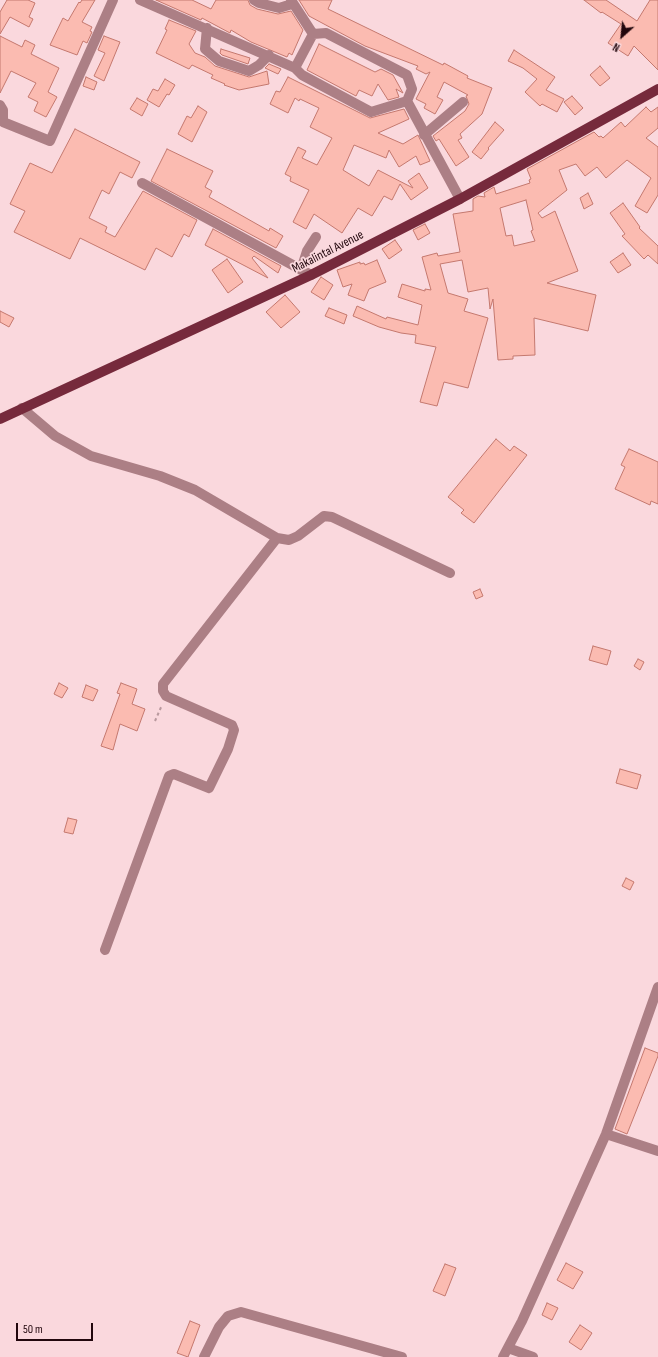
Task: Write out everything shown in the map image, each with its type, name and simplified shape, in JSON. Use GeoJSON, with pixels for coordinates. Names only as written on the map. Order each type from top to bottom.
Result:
{"type":"FeatureCollection","features":[{"type":"Feature","properties":{"kind":"main road","name":"Makalintal Avenue"},"geometry":{"type":"LineString","coordinates":[[0,419],[311,275],[460,199],[658,89]]}},
{"type":"Feature","properties":{"kind":"street"},"geometry":{"type":"LineString","coordinates":[[0,105],[3,110],[3,122],[50,141],[113,0]]}},
{"type":"Feature","properties":{"kind":"street"},"geometry":{"type":"LineString","coordinates":[[140,0],[207,28],[295,68],[302,75],[371,112],[407,101]]}},
{"type":"Feature","properties":{"kind":"street"},"geometry":{"type":"LineString","coordinates":[[254,0],[259,3],[279,8],[292,2],[313,34]]}},
{"type":"Feature","properties":{"kind":"street"},"geometry":{"type":"LineString","coordinates":[[207,28],[205,48],[219,61],[249,71],[259,65],[268,55]]}},
{"type":"Feature","properties":{"kind":"street"},"geometry":{"type":"LineString","coordinates":[[313,34],[326,33],[407,75],[412,89],[407,101],[424,135],[460,199]]}},
{"type":"Feature","properties":{"kind":"street"},"geometry":{"type":"LineString","coordinates":[[295,68],[313,34]]}},
{"type":"Feature","properties":{"kind":"street"},"geometry":{"type":"LineString","coordinates":[[424,135],[464,102]]}},
{"type":"Feature","properties":{"kind":"street"},"geometry":{"type":"LineString","coordinates":[[142,182],[311,275]]}},
{"type":"Feature","properties":{"kind":"street"},"geometry":{"type":"LineString","coordinates":[[301,270],[307,251],[316,237]]}},
{"type":"Feature","properties":{"kind":"street"},"geometry":{"type":"LineString","coordinates":[[22,408],[55,436],[91,456],[160,476],[194,490],[277,538],[289,540],[298,536],[324,516],[332,517],[450,574]]}},
{"type":"Feature","properties":{"kind":"street"},"geometry":{"type":"LineString","coordinates":[[105,950],[169,776],[174,774],[209,788],[228,749],[234,730],[232,725],[166,696],[163,691],[163,684],[277,538]]}},
{"type":"Feature","properties":{"kind":"street"},"geometry":{"type":"LineString","coordinates":[[503,1357],[522,1321],[606,1134],[658,987]]}},
{"type":"Feature","properties":{"kind":"street"},"geometry":{"type":"LineString","coordinates":[[606,1134],[658,1152]]}},
{"type":"Feature","properties":{"kind":"street"},"geometry":{"type":"LineString","coordinates":[[204,1357],[218,1327],[228,1316],[241,1312],[402,1357]]}},
{"type":"Feature","properties":{"kind":"street"},"geometry":{"type":"LineString","coordinates":[[508,1348],[533,1357]]}},
{"type":"Feature","properties":{"kind":"path"},"geometry":{"type":"LineString","coordinates":[[155,721],[166,696]]}},
{"type":"Feature","properties":{"kind":"building"},"geometry":{"type":"Polygon","coordinates":[[[7,0],[28,0],[35,3],[29,17],[33,19],[29,27],[10,17],[0,34],[0,12],[7,0]]]}},
{"type":"Feature","properties":{"kind":"building"},"geometry":{"type":"Polygon","coordinates":[[[82,0],[95,0],[82,22],[92,27],[90,31],[92,32],[87,43],[83,41],[77,55],[50,45],[63,18],[68,21],[79,2],[80,3],[82,0]]]}},
{"type":"Feature","properties":{"kind":"building"},"geometry":{"type":"Polygon","coordinates":[[[156,0],[192,0],[211,9],[216,0],[248,0],[250,5],[257,9],[278,14],[291,11],[303,30],[292,55],[289,53],[287,57],[251,42],[231,30],[230,33],[202,18],[201,20],[156,0]]]}},
{"type":"Feature","properties":{"kind":"building"},"geometry":{"type":"Polygon","coordinates":[[[299,0],[332,0],[328,9],[443,65],[444,63],[468,76],[467,78],[492,88],[482,114],[460,134],[462,138],[458,140],[469,157],[456,166],[439,139],[436,141],[433,136],[465,111],[469,104],[466,96],[468,95],[444,82],[437,97],[443,100],[435,114],[424,108],[426,104],[416,99],[430,72],[426,74],[416,69],[418,66],[365,46],[309,16],[299,0]]]}},
{"type":"Feature","properties":{"kind":"building"},"geometry":{"type":"Polygon","coordinates":[[[584,0],[606,0],[637,21],[650,0],[658,0],[658,70],[634,46],[628,56],[608,43],[621,24],[602,12],[601,13],[584,0]]]}},
{"type":"Feature","properties":{"kind":"building"},"geometry":{"type":"Polygon","coordinates":[[[169,20],[196,31],[189,44],[195,53],[205,57],[215,66],[249,77],[267,71],[269,84],[239,90],[224,85],[225,84],[211,78],[213,75],[192,65],[189,69],[156,53],[167,30],[165,29],[169,20]]]}},
{"type":"Feature","properties":{"kind":"building"},"geometry":{"type":"Polygon","coordinates":[[[0,36],[22,47],[25,40],[35,45],[31,54],[59,68],[48,92],[57,97],[46,117],[34,111],[38,102],[28,97],[36,83],[11,71],[0,93],[0,36]]]}},
{"type":"Feature","properties":{"kind":"building"},"geometry":{"type":"Polygon","coordinates":[[[104,36],[120,42],[104,81],[94,76],[105,53],[98,50],[104,36]]]}},
{"type":"Feature","properties":{"kind":"building"},"geometry":{"type":"Polygon","coordinates":[[[319,44],[375,72],[381,69],[393,75],[403,93],[396,89],[399,97],[388,100],[378,84],[372,96],[359,90],[356,96],[307,70],[319,44]]]}},
{"type":"Feature","properties":{"kind":"building"},"geometry":{"type":"Polygon","coordinates":[[[221,49],[250,58],[248,64],[222,55],[220,53],[221,49]]]}},
{"type":"Feature","properties":{"kind":"building"},"geometry":{"type":"Polygon","coordinates":[[[514,50],[555,77],[546,90],[564,99],[557,112],[542,104],[540,106],[525,92],[537,79],[523,68],[508,61],[514,50]]]}},
{"type":"Feature","properties":{"kind":"building"},"geometry":{"type":"Polygon","coordinates":[[[269,64],[281,69],[278,74],[265,68],[269,64]]]}},
{"type":"Feature","properties":{"kind":"building"},"geometry":{"type":"Polygon","coordinates":[[[600,66],[610,78],[600,86],[590,75],[600,66]]]}},
{"type":"Feature","properties":{"kind":"building"},"geometry":{"type":"Polygon","coordinates":[[[86,77],[97,82],[94,90],[83,86],[86,77]]]}},
{"type":"Feature","properties":{"kind":"building"},"geometry":{"type":"Polygon","coordinates":[[[288,77],[370,118],[404,109],[409,119],[378,133],[403,144],[418,135],[430,161],[420,165],[416,156],[399,167],[389,150],[386,158],[354,145],[343,170],[369,186],[378,170],[413,188],[408,181],[419,173],[428,188],[411,200],[400,184],[392,200],[384,196],[372,216],[358,208],[342,233],[314,214],[306,229],[293,222],[309,190],[290,181],[291,177],[285,174],[298,147],[306,151],[302,158],[317,165],[332,138],[310,127],[319,108],[300,99],[299,101],[295,98],[288,113],[270,104],[276,91],[280,92],[288,77]]]}},
{"type":"Feature","properties":{"kind":"building"},"geometry":{"type":"Polygon","coordinates":[[[165,79],[175,85],[159,107],[147,100],[153,89],[158,91],[165,79]]]}},
{"type":"Feature","properties":{"kind":"building"},"geometry":{"type":"Polygon","coordinates":[[[572,96],[583,108],[575,115],[564,102],[572,96]]]}},
{"type":"Feature","properties":{"kind":"building"},"geometry":{"type":"Polygon","coordinates":[[[137,98],[148,104],[142,116],[130,109],[137,98]]]}},
{"type":"Feature","properties":{"kind":"building"},"geometry":{"type":"Polygon","coordinates":[[[198,106],[207,112],[192,142],[178,134],[187,116],[191,118],[198,106]]]}},
{"type":"Feature","properties":{"kind":"building"},"geometry":{"type":"Polygon","coordinates":[[[646,107],[651,112],[658,107],[658,128],[646,138],[658,147],[658,195],[647,213],[635,206],[651,178],[627,160],[606,178],[597,167],[585,176],[576,164],[559,170],[567,190],[538,213],[542,218],[555,211],[578,271],[547,283],[596,295],[588,331],[534,318],[535,355],[513,356],[513,359],[498,360],[493,299],[490,309],[488,288],[468,292],[462,260],[440,264],[448,293],[468,299],[464,311],[488,318],[468,388],[444,382],[437,406],[420,402],[436,347],[415,343],[416,335],[401,333],[379,327],[353,316],[357,306],[386,319],[387,317],[418,325],[422,305],[398,297],[402,284],[425,291],[425,289],[431,290],[422,257],[437,253],[438,256],[460,252],[453,214],[473,211],[473,199],[478,196],[485,197],[484,193],[494,187],[496,194],[530,183],[529,180],[531,179],[527,169],[594,132],[599,137],[601,136],[603,138],[621,122],[625,127],[646,107]],[[526,200],[500,208],[506,236],[512,235],[514,246],[535,241],[531,231],[533,230],[526,200]]]}},
{"type":"Feature","properties":{"kind":"building"},"geometry":{"type":"Polygon","coordinates":[[[495,122],[504,130],[488,148],[489,149],[481,159],[472,152],[495,122]]]}},
{"type":"Feature","properties":{"kind":"building"},"geometry":{"type":"Polygon","coordinates":[[[75,129],[140,162],[132,178],[120,172],[109,194],[102,190],[89,218],[107,227],[105,232],[115,237],[143,191],[197,220],[189,237],[184,234],[172,257],[156,248],[145,270],[80,238],[70,259],[14,232],[25,211],[10,204],[30,163],[52,173],[75,129]]]}},
{"type":"Feature","properties":{"kind":"building"},"geometry":{"type":"Polygon","coordinates":[[[167,149],[213,171],[205,187],[212,191],[209,197],[269,231],[270,228],[283,236],[276,248],[151,181],[167,149]]]}},
{"type":"Feature","properties":{"kind":"building"},"geometry":{"type":"Polygon","coordinates":[[[588,193],[593,204],[584,209],[580,198],[588,193]]]}},
{"type":"Feature","properties":{"kind":"building"},"geometry":{"type":"Polygon","coordinates":[[[623,203],[640,227],[639,228],[658,246],[658,264],[648,255],[644,259],[622,236],[625,234],[610,213],[623,203]]]}},
{"type":"Feature","properties":{"kind":"building"},"geometry":{"type":"Polygon","coordinates":[[[425,224],[430,233],[418,240],[413,230],[425,224]]]}},
{"type":"Feature","properties":{"kind":"building"},"geometry":{"type":"Polygon","coordinates":[[[213,229],[281,266],[278,273],[254,256],[252,258],[268,278],[205,245],[213,229]]]}},
{"type":"Feature","properties":{"kind":"building"},"geometry":{"type":"Polygon","coordinates":[[[395,240],[402,250],[389,259],[382,249],[395,240]]]}},
{"type":"Feature","properties":{"kind":"building"},"geometry":{"type":"Polygon","coordinates":[[[623,253],[631,265],[618,273],[610,262],[623,253]]]}},
{"type":"Feature","properties":{"kind":"building"},"geometry":{"type":"Polygon","coordinates":[[[227,259],[243,282],[228,293],[212,270],[227,259]]]}},
{"type":"Feature","properties":{"kind":"building"},"geometry":{"type":"Polygon","coordinates":[[[377,260],[386,282],[369,289],[364,301],[348,295],[352,284],[343,287],[337,270],[360,262],[360,264],[364,263],[365,265],[377,260]]]}},
{"type":"Feature","properties":{"kind":"building"},"geometry":{"type":"Polygon","coordinates":[[[321,277],[333,285],[324,300],[311,292],[321,277]]]}},
{"type":"Feature","properties":{"kind":"building"},"geometry":{"type":"Polygon","coordinates":[[[285,295],[300,312],[281,328],[266,312],[285,295]]]}},
{"type":"Feature","properties":{"kind":"building"},"geometry":{"type":"Polygon","coordinates":[[[329,308],[347,315],[344,324],[325,316],[329,308]]]}},
{"type":"Feature","properties":{"kind":"building"},"geometry":{"type":"Polygon","coordinates":[[[0,311],[14,318],[9,327],[0,322],[0,311]]]}},
{"type":"Feature","properties":{"kind":"building"},"geometry":{"type":"Polygon","coordinates":[[[496,439],[510,451],[514,446],[527,455],[474,523],[461,513],[464,510],[448,497],[496,439]]]}},
{"type":"Feature","properties":{"kind":"building"},"geometry":{"type":"Polygon","coordinates":[[[629,449],[658,462],[658,504],[651,501],[650,505],[615,489],[625,467],[621,465],[629,449]]]}},
{"type":"Feature","properties":{"kind":"building"},"geometry":{"type":"Polygon","coordinates":[[[480,589],[483,596],[476,599],[473,592],[480,589]]]}},
{"type":"Feature","properties":{"kind":"building"},"geometry":{"type":"Polygon","coordinates":[[[593,646],[611,651],[607,665],[589,660],[593,646]]]}},
{"type":"Feature","properties":{"kind":"building"},"geometry":{"type":"Polygon","coordinates":[[[638,659],[644,662],[640,670],[634,666],[638,659]]]}},
{"type":"Feature","properties":{"kind":"building"},"geometry":{"type":"Polygon","coordinates":[[[59,683],[68,688],[62,698],[54,694],[59,683]]]}},
{"type":"Feature","properties":{"kind":"building"},"geometry":{"type":"Polygon","coordinates":[[[121,683],[137,689],[132,704],[145,709],[137,731],[120,724],[113,750],[101,746],[120,694],[117,693],[121,683]]]}},
{"type":"Feature","properties":{"kind":"building"},"geometry":{"type":"Polygon","coordinates":[[[86,685],[98,690],[93,701],[82,697],[86,685]]]}},
{"type":"Feature","properties":{"kind":"building"},"geometry":{"type":"Polygon","coordinates":[[[620,769],[641,775],[637,789],[616,783],[620,769]]]}},
{"type":"Feature","properties":{"kind":"building"},"geometry":{"type":"Polygon","coordinates":[[[68,818],[77,820],[73,834],[64,832],[68,818]]]}},
{"type":"Feature","properties":{"kind":"building"},"geometry":{"type":"Polygon","coordinates":[[[626,878],[634,882],[630,890],[622,886],[626,878]]]}},
{"type":"Feature","properties":{"kind":"building"},"geometry":{"type":"Polygon","coordinates":[[[645,1048],[658,1053],[658,1056],[627,1134],[615,1129],[645,1048]]]}},
{"type":"Feature","properties":{"kind":"building"},"geometry":{"type":"Polygon","coordinates":[[[566,1263],[583,1272],[573,1289],[557,1280],[566,1263]]]}},
{"type":"Feature","properties":{"kind":"building"},"geometry":{"type":"Polygon","coordinates":[[[445,1264],[456,1268],[445,1296],[433,1291],[445,1264]]]}},
{"type":"Feature","properties":{"kind":"building"},"geometry":{"type":"Polygon","coordinates":[[[547,1303],[558,1308],[552,1320],[542,1315],[547,1303]]]}},
{"type":"Feature","properties":{"kind":"building"},"geometry":{"type":"Polygon","coordinates":[[[190,1321],[200,1325],[188,1357],[177,1353],[190,1321]]]}},
{"type":"Feature","properties":{"kind":"building"},"geometry":{"type":"Polygon","coordinates":[[[580,1325],[592,1333],[581,1350],[569,1342],[580,1325]]]}}]}
